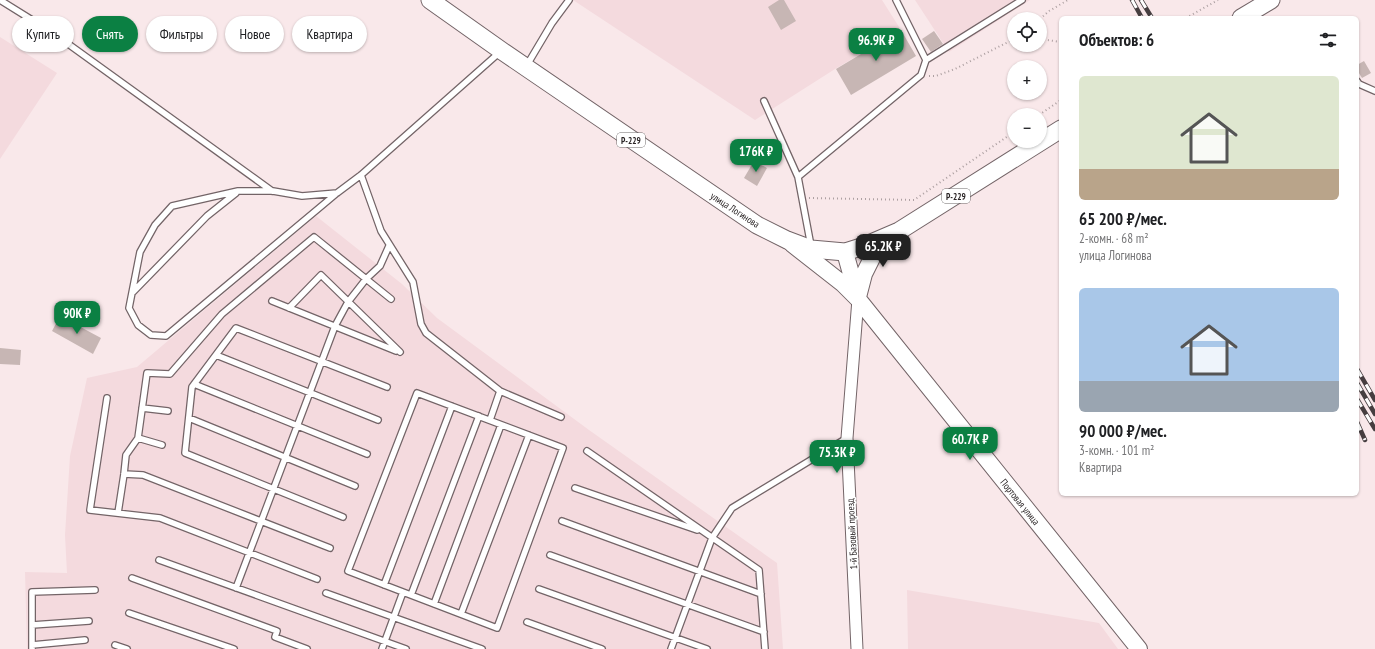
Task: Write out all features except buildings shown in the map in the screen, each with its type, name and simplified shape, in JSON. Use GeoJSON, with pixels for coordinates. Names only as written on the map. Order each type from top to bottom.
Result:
{"type":"FeatureCollection","features":[{"type":"Feature","properties":{"kind":"main road","name":"улица Логинова"},"geometry":{"type":"LineString","coordinates":[[430,0],[502,51],[757,225],[787,240],[811,249],[845,252],[864,246],[899,231],[1059,130]]}},
{"type":"Feature","properties":{"kind":"main road"},"geometry":{"type":"LineString","coordinates":[[1244,16],[1271,0]]}},
{"type":"Feature","properties":{"kind":"street"},"geometry":{"type":"LineString","coordinates":[[858,299],[864,274],[874,254],[899,231]]}},
{"type":"Feature","properties":{"kind":"street"},"geometry":{"type":"LineString","coordinates":[[787,240],[843,284],[858,299]]}},
{"type":"Feature","properties":{"kind":"street","name":"Портовая улица"},"geometry":{"type":"LineString","coordinates":[[845,252],[858,299],[1138,649]]}},
{"type":"Feature","properties":{"kind":"street","name":"1-й Базовый проезд"},"geometry":{"type":"LineString","coordinates":[[857,649],[847,438],[858,299]]}},
{"type":"Feature","properties":{"kind":"lane"},"geometry":{"type":"LineString","coordinates":[[0,0],[53,33],[272,191]]}},
{"type":"Feature","properties":{"kind":"lane"},"geometry":{"type":"LineString","coordinates":[[526,67],[552,23],[569,0]]}},
{"type":"Feature","properties":{"kind":"lane"},"geometry":{"type":"LineString","coordinates":[[896,0],[926,60]]}},
{"type":"Feature","properties":{"kind":"lane"},"geometry":{"type":"LineString","coordinates":[[798,177],[921,75],[926,60],[1022,0]]}},
{"type":"Feature","properties":{"kind":"lane"},"geometry":{"type":"LineString","coordinates":[[337,193],[302,196],[272,191],[238,191],[172,206],[155,225],[140,252],[130,308],[138,325],[151,335],[166,336],[337,193],[361,175],[502,51]]}},
{"type":"Feature","properties":{"kind":"lane"},"geometry":{"type":"LineString","coordinates":[[1359,84],[1375,91]]}},
{"type":"Feature","properties":{"kind":"lane"},"geometry":{"type":"LineString","coordinates":[[764,101],[798,177],[811,249]]}},
{"type":"Feature","properties":{"kind":"lane"},"geometry":{"type":"LineString","coordinates":[[361,175],[381,231],[413,282],[421,324],[426,333],[500,391],[561,417]]}},
{"type":"Feature","properties":{"kind":"lane"},"geometry":{"type":"LineString","coordinates":[[132,293],[207,216],[238,191]]}},
{"type":"Feature","properties":{"kind":"lane"},"geometry":{"type":"LineString","coordinates":[[118,513],[126,455],[138,438],[147,373],[170,374],[222,314],[314,237],[391,299]]}},
{"type":"Feature","properties":{"kind":"lane"},"geometry":{"type":"LineString","coordinates":[[236,588],[335,326],[348,302],[366,279],[380,266],[389,246]]}},
{"type":"Feature","properties":{"kind":"lane"},"geometry":{"type":"LineString","coordinates":[[272,301],[289,308],[400,352],[321,275],[289,308]]}},
{"type":"Feature","properties":{"kind":"lane"},"geometry":{"type":"LineString","coordinates":[[343,517],[185,453],[192,387],[236,328],[387,387]]}},
{"type":"Feature","properties":{"kind":"lane"},"geometry":{"type":"LineString","coordinates":[[216,355],[378,420]]}},
{"type":"Feature","properties":{"kind":"lane"},"geometry":{"type":"LineString","coordinates":[[194,384],[367,454]]}},
{"type":"Feature","properties":{"kind":"lane"},"geometry":{"type":"LineString","coordinates":[[490,420],[500,391]]}},
{"type":"Feature","properties":{"kind":"lane"},"geometry":{"type":"LineString","coordinates":[[417,393],[479,416],[563,448],[496,628],[348,571],[417,393]]}},
{"type":"Feature","properties":{"kind":"lane"},"geometry":{"type":"LineString","coordinates":[[107,398],[90,510],[160,518],[317,579]]}},
{"type":"Feature","properties":{"kind":"lane"},"geometry":{"type":"LineString","coordinates":[[384,585],[452,406]]}},
{"type":"Feature","properties":{"kind":"lane"},"geometry":{"type":"LineString","coordinates":[[142,408],[168,411]]}},
{"type":"Feature","properties":{"kind":"lane"},"geometry":{"type":"LineString","coordinates":[[411,595],[479,416]]}},
{"type":"Feature","properties":{"kind":"lane"},"geometry":{"type":"LineString","coordinates":[[189,418],[355,486]]}},
{"type":"Feature","properties":{"kind":"lane"},"geometry":{"type":"LineString","coordinates":[[434,604],[501,425]]}},
{"type":"Feature","properties":{"kind":"lane"},"geometry":{"type":"LineString","coordinates":[[461,614],[529,435]]}},
{"type":"Feature","properties":{"kind":"lane"},"geometry":{"type":"LineString","coordinates":[[138,438],[162,444]]}},
{"type":"Feature","properties":{"kind":"lane"},"geometry":{"type":"LineString","coordinates":[[671,649],[712,538],[732,508],[847,438]]}},
{"type":"Feature","properties":{"kind":"lane"},"geometry":{"type":"LineString","coordinates":[[587,451],[759,570],[765,649]]}},
{"type":"Feature","properties":{"kind":"lane"},"geometry":{"type":"LineString","coordinates":[[124,474],[143,475],[330,548]]}},
{"type":"Feature","properties":{"kind":"lane"},"geometry":{"type":"LineString","coordinates":[[575,488],[705,533]]}},
{"type":"Feature","properties":{"kind":"lane"},"geometry":{"type":"LineString","coordinates":[[562,521],[761,594]]}},
{"type":"Feature","properties":{"kind":"lane"},"geometry":{"type":"LineString","coordinates":[[550,555],[764,632]]}},
{"type":"Feature","properties":{"kind":"lane"},"geometry":{"type":"LineString","coordinates":[[159,560],[406,649]]}},
{"type":"Feature","properties":{"kind":"lane"},"geometry":{"type":"LineString","coordinates":[[132,578],[277,631],[275,636],[307,649]]}},
{"type":"Feature","properties":{"kind":"lane"},"geometry":{"type":"LineString","coordinates":[[539,589],[707,649]]}},
{"type":"Feature","properties":{"kind":"lane"},"geometry":{"type":"LineString","coordinates":[[85,640],[32,647],[32,592],[95,590]]}},
{"type":"Feature","properties":{"kind":"lane"},"geometry":{"type":"LineString","coordinates":[[382,649],[403,592]]}},
{"type":"Feature","properties":{"kind":"lane"},"geometry":{"type":"LineString","coordinates":[[326,593],[482,649]]}},
{"type":"Feature","properties":{"kind":"lane"},"geometry":{"type":"LineString","coordinates":[[129,613],[234,649]]}},
{"type":"Feature","properties":{"kind":"lane"},"geometry":{"type":"LineString","coordinates":[[32,624],[89,621]]}},
{"type":"Feature","properties":{"kind":"lane"},"geometry":{"type":"LineString","coordinates":[[528,622],[602,649]]}},
{"type":"Feature","properties":{"kind":"lane"},"geometry":{"type":"LineString","coordinates":[[115,645],[127,649]]}},
{"type":"Feature","properties":{"kind":"path"},"geometry":{"type":"LineString","coordinates":[[1047,13],[1068,0]]}},
{"type":"Feature","properties":{"kind":"path"},"geometry":{"type":"LineString","coordinates":[[1190,16],[1218,0]]}},
{"type":"Feature","properties":{"kind":"path"},"geometry":{"type":"LineString","coordinates":[[1047,39],[1059,42]]}},
{"type":"Feature","properties":{"kind":"path"},"geometry":{"type":"LineString","coordinates":[[921,75],[936,76],[1007,42]]}},
{"type":"Feature","properties":{"kind":"path"},"geometry":{"type":"LineString","coordinates":[[1047,110],[1059,101]]}},
{"type":"Feature","properties":{"kind":"path"},"geometry":{"type":"LineString","coordinates":[[802,197],[914,200],[1007,137]]}},
{"type":"Feature","properties":{"kind":"shaded area"},"geometry":{"type":"Polygon","coordinates":[[[573,0],[882,0],[901,30],[835,69],[755,120],[573,0]]]}},
{"type":"Feature","properties":{"kind":"shaded area"},"geometry":{"type":"Polygon","coordinates":[[[915,0],[1030,0],[1011,12],[1007,12],[1007,15],[949,52],[915,0]]]}},
{"type":"Feature","properties":{"kind":"shaded area"},"geometry":{"type":"Polygon","coordinates":[[[0,37],[12,45],[12,52],[24,52],[57,73],[0,159],[0,37]]]}},
{"type":"Feature","properties":{"kind":"shaded area"},"geometry":{"type":"Polygon","coordinates":[[[316,216],[402,284],[437,318],[589,430],[777,563],[783,649],[27,649],[25,572],[67,573],[65,535],[70,456],[87,378],[137,367],[316,216]]]}},
{"type":"Feature","properties":{"kind":"shaded area"},"geometry":{"type":"Polygon","coordinates":[[[907,590],[1099,623],[1118,649],[908,649],[907,590]]]}},
{"type":"Feature","properties":{"kind":"railway"},"geometry":{"type":"LineString","coordinates":[[1132,0],[1141,16]]}},
{"type":"Feature","properties":{"kind":"railway"},"geometry":{"type":"LineString","coordinates":[[1141,0],[1151,16]]}},
{"type":"Feature","properties":{"kind":"railway"},"geometry":{"type":"LineString","coordinates":[[1359,372],[1375,400]]}},
{"type":"Feature","properties":{"kind":"railway"},"geometry":{"type":"LineString","coordinates":[[1359,386],[1375,414]]}},
{"type":"Feature","properties":{"kind":"railway"},"geometry":{"type":"LineString","coordinates":[[1359,402],[1375,429]]}},
{"type":"Feature","properties":{"kind":"railway"},"geometry":{"type":"LineString","coordinates":[[1359,426],[1365,440]]}}]}
